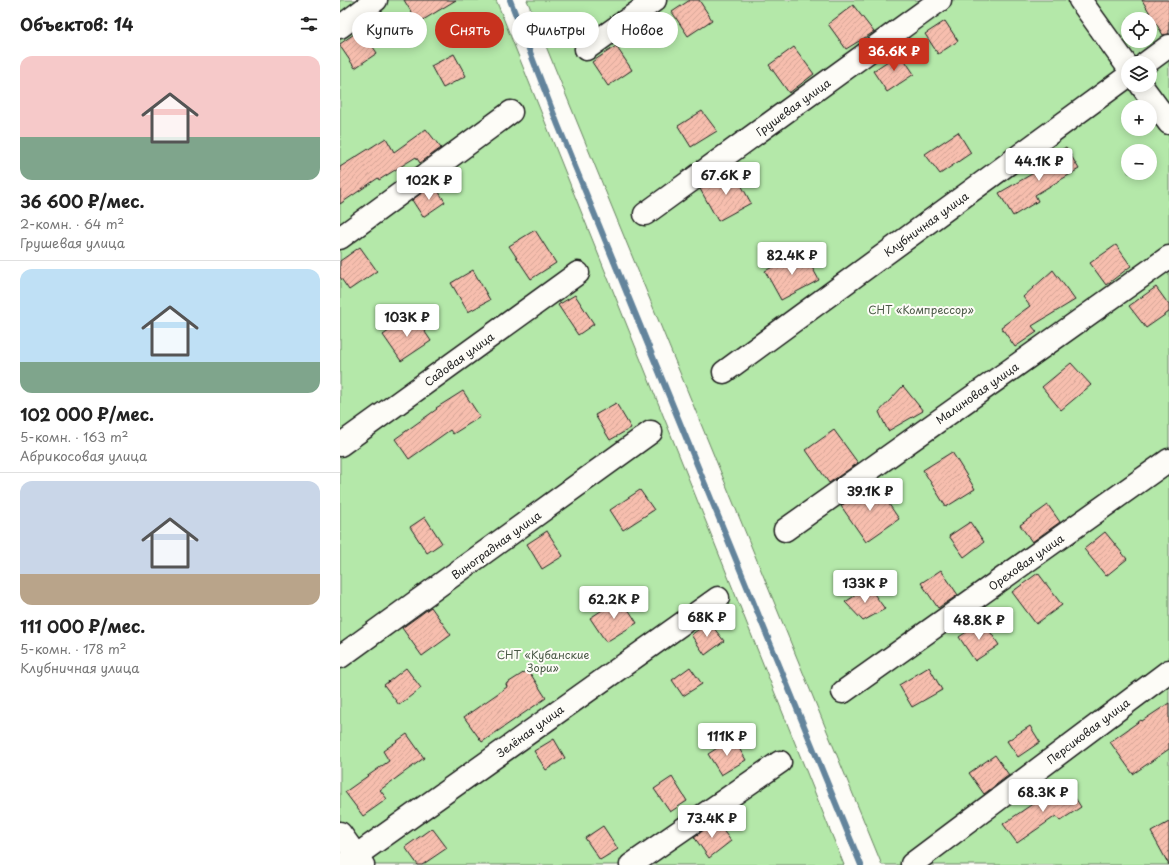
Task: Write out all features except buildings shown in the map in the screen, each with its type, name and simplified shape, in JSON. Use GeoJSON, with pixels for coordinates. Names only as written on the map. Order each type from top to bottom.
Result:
{"type":"FeatureCollection","features":[{"type":"Feature","properties":{"kind":"street"},"geometry":{"type":"LineString","coordinates":[[340,27],[376,0]]}},
{"type":"Feature","properties":{"kind":"street"},"geometry":{"type":"LineString","coordinates":[[586,49],[655,0]]}},
{"type":"Feature","properties":{"kind":"street","name":"Грушевая улица"},"geometry":{"type":"LineString","coordinates":[[645,214],[940,0]]}},
{"type":"Feature","properties":{"kind":"street"},"geometry":{"type":"LineString","coordinates":[[1080,0],[1121,57]]}},
{"type":"Feature","properties":{"kind":"street"},"geometry":{"type":"LineString","coordinates":[[1155,56],[1169,46]]}},
{"type":"Feature","properties":{"kind":"street","name":"Клубничная улица"},"geometry":{"type":"LineString","coordinates":[[724,372],[1121,81]]}},
{"type":"Feature","properties":{"kind":"street"},"geometry":{"type":"LineString","coordinates":[[1146,92],[1169,123]]}},
{"type":"Feature","properties":{"kind":"street"},"geometry":{"type":"LineString","coordinates":[[340,238],[511,112]]}},
{"type":"Feature","properties":{"kind":"street","name":"Малиновая улица"},"geometry":{"type":"LineString","coordinates":[[785,530],[1169,257]]}},
{"type":"Feature","properties":{"kind":"street","name":"Садовая улица"},"geometry":{"type":"LineString","coordinates":[[340,445],[578,273]]}},
{"type":"Feature","properties":{"kind":"street","name":"Виноградная улица"},"geometry":{"type":"LineString","coordinates":[[340,657],[651,432]]}},
{"type":"Feature","properties":{"kind":"street","name":"Ореховая улица"},"geometry":{"type":"LineString","coordinates":[[843,692],[1169,460]]}},
{"type":"Feature","properties":{"kind":"street","name":"Зелёная улица"},"geometry":{"type":"LineString","coordinates":[[354,862],[718,598]]}},
{"type":"Feature","properties":{"kind":"street","name":"Персиковая улица"},"geometry":{"type":"LineString","coordinates":[[912,864],[1169,671]]}},
{"type":"Feature","properties":{"kind":"street"},"geometry":{"type":"LineString","coordinates":[[631,865],[780,762]]}},
{"type":"Feature","properties":{"kind":"street"},"geometry":{"type":"LineString","coordinates":[[340,833],[354,862]]}},
{"type":"Feature","properties":{"kind":"green space","name":"СНТ «Кубанские Зори»"},"geometry":{"type":"Polygon","coordinates":[[[340,0],[496,0],[501,12],[435,12],[435,48],[504,48],[504,20],[512,40],[512,48],[515,48],[844,865],[340,865],[340,0]]]}},
{"type":"Feature","properties":{"kind":"green space","name":"СНТ «Компрессор»"},"geometry":{"type":"Polygon","coordinates":[[[527,0],[1169,0],[1169,865],[882,865],[547,48],[599,48],[599,12],[532,12],[527,0]]]}},
{"type":"Feature","properties":{"kind":"waterway"},"geometry":{"type":"LineString","coordinates":[[510,0],[558,125],[861,865]]}}]}
